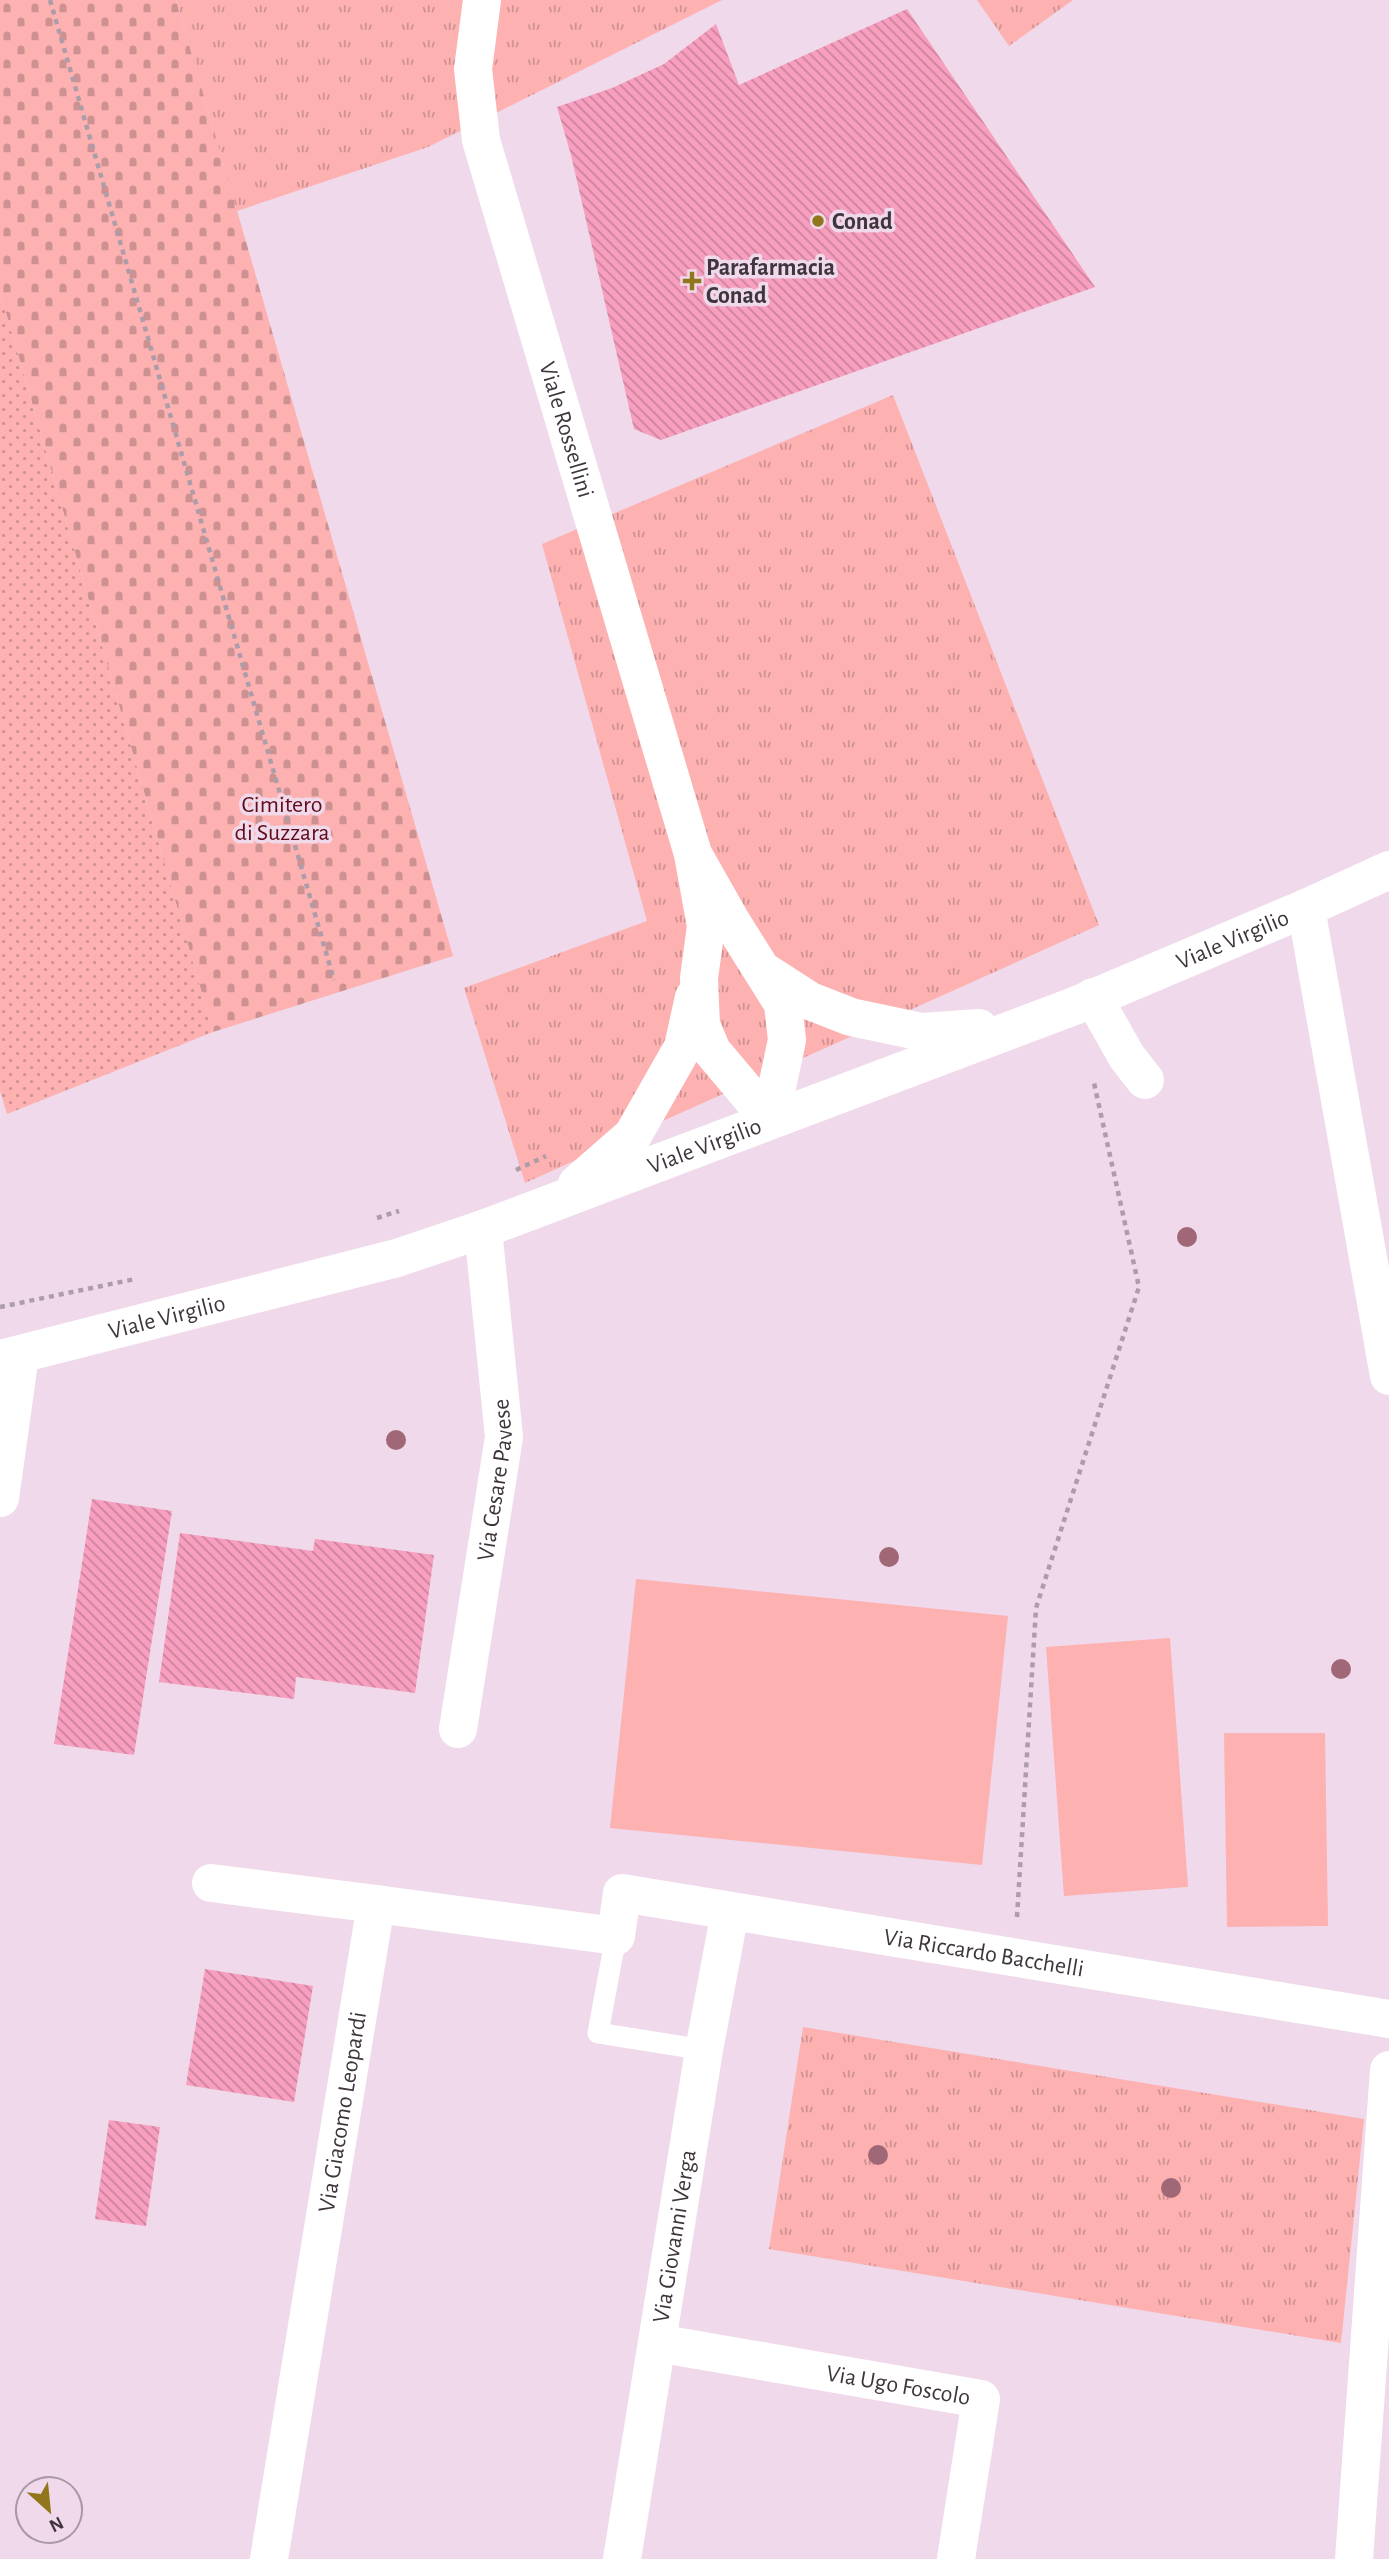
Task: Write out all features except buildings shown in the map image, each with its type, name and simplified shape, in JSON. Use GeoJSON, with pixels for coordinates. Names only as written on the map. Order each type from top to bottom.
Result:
{"type":"FeatureCollection","features":[{"type":"Feature","properties":{"kind":"street","name":"Viale Rossellini"},"geometry":{"type":"LineString","coordinates":[[482,0],[473,69],[481,140],[693,853]]}},
{"type":"Feature","properties":{"kind":"street"},"geometry":{"type":"LineString","coordinates":[[693,853],[731,921],[783,1003],[788,1040],[771,1120]]}},
{"type":"Feature","properties":{"kind":"street"},"geometry":{"type":"LineString","coordinates":[[558,1200],[633,1135],[683,1047],[699,978],[706,926],[693,853]]}},
{"type":"Feature","properties":{"kind":"street","name":"Viale Virgilio"},"geometry":{"type":"LineString","coordinates":[[10,1357],[397,1258],[483,1229],[1023,1025],[1306,908],[1389,870]]}},
{"type":"Feature","properties":{"kind":"street"},"geometry":{"type":"LineString","coordinates":[[1306,908],[1389,1376]]}},
{"type":"Feature","properties":{"kind":"street"},"geometry":{"type":"LineString","coordinates":[[763,971],[810,1001],[852,1017],[922,1032],[1023,1025]]}},
{"type":"Feature","properties":{"kind":"street"},"geometry":{"type":"LineString","coordinates":[[699,978],[701,1026],[712,1051],[771,1120]]}},
{"type":"Feature","properties":{"kind":"street"},"geometry":{"type":"LineString","coordinates":[[1093,997],[1127,1057],[1145,1080]]}},
{"type":"Feature","properties":{"kind":"street","name":"Via Cesare Pavese"},"geometry":{"type":"LineString","coordinates":[[458,1729],[504,1437],[483,1229]]}},
{"type":"Feature","properties":{"kind":"street"},"geometry":{"type":"LineString","coordinates":[[0,1498],[10,1357]]}},
{"type":"Feature","properties":{"kind":"street"},"geometry":{"type":"LineString","coordinates":[[211,1882],[616,1936]]}},
{"type":"Feature","properties":{"kind":"street","name":"Via Riccardo Bacchelli"},"geometry":{"type":"LineString","coordinates":[[616,1936],[622,1893],[1389,2020]]}},
{"type":"Feature","properties":{"kind":"street","name":"Via Giacomo Leopardi"},"geometry":{"type":"LineString","coordinates":[[270,2559],[376,1904]]}},
{"type":"Feature","properties":{"kind":"street","name":"Via Giovanni Verga"},"geometry":{"type":"LineString","coordinates":[[622,2559],[704,2050],[730,1912]]}},
{"type":"Feature","properties":{"kind":"street"},"geometry":{"type":"LineString","coordinates":[[1354,2559],[1389,2070]]}},
{"type":"Feature","properties":{"kind":"street","name":"Via Ugo Foscolo"},"geometry":{"type":"LineString","coordinates":[[657,2343],[981,2399],[956,2559]]}},
{"type":"Feature","properties":{"kind":"lane"},"geometry":{"type":"LineString","coordinates":[[616,1936],[598,2033],[704,2050]]}},
{"type":"Feature","properties":{"kind":"path"},"geometry":{"type":"LineString","coordinates":[[50,0],[334,979]]}},
{"type":"Feature","properties":{"kind":"path"},"geometry":{"type":"LineString","coordinates":[[1015,1956],[1035,1608],[1139,1287],[1091,1072]]}},
{"type":"Feature","properties":{"kind":"green space","name":"Cimitero di Suzzara"},"geometry":{"type":"Polygon","coordinates":[[[0,0],[176,0],[453,956],[213,1032],[0,292],[0,0]]]}},
{"type":"Feature","properties":{"kind":"green space"},"geometry":{"type":"Polygon","coordinates":[[[176,0],[722,0],[428,147],[237,211],[176,0]]]}},
{"type":"Feature","properties":{"kind":"green space"},"geometry":{"type":"Polygon","coordinates":[[[977,0],[1073,0],[1009,46],[977,0]]]}},
{"type":"Feature","properties":{"kind":"green space"},"geometry":{"type":"Polygon","coordinates":[[[0,292],[213,1032],[7,1114],[0,1091],[0,292]]]}},
{"type":"Feature","properties":{"kind":"green space"},"geometry":{"type":"Polygon","coordinates":[[[893,395],[1099,925],[525,1183],[464,988],[647,921],[542,544],[893,395]]]}},
{"type":"Feature","properties":{"kind":"green space"},"geometry":{"type":"Polygon","coordinates":[[[636,1579],[1008,1616],[982,1865],[610,1828],[636,1579]]]}},
{"type":"Feature","properties":{"kind":"green space"},"geometry":{"type":"Polygon","coordinates":[[[1170,1638],[1188,1887],[1064,1896],[1046,1647],[1170,1638]]]}},
{"type":"Feature","properties":{"kind":"green space"},"geometry":{"type":"Polygon","coordinates":[[[1224,1733],[1325,1733],[1328,1926],[1227,1927],[1224,1733]]]}},
{"type":"Feature","properties":{"kind":"green space"},"geometry":{"type":"Polygon","coordinates":[[[803,2027],[1364,2119],[1341,2343],[769,2249],[803,2027]]]}},
{"type":"Feature","properties":{"kind":"place","name":"Conad"},"geometry":{"type":"Point","coordinates":[818,221]}},
{"type":"Feature","properties":{"kind":"place","name":"Parafarmacia Conad"},"geometry":{"type":"Point","coordinates":[692,281]}}]}
